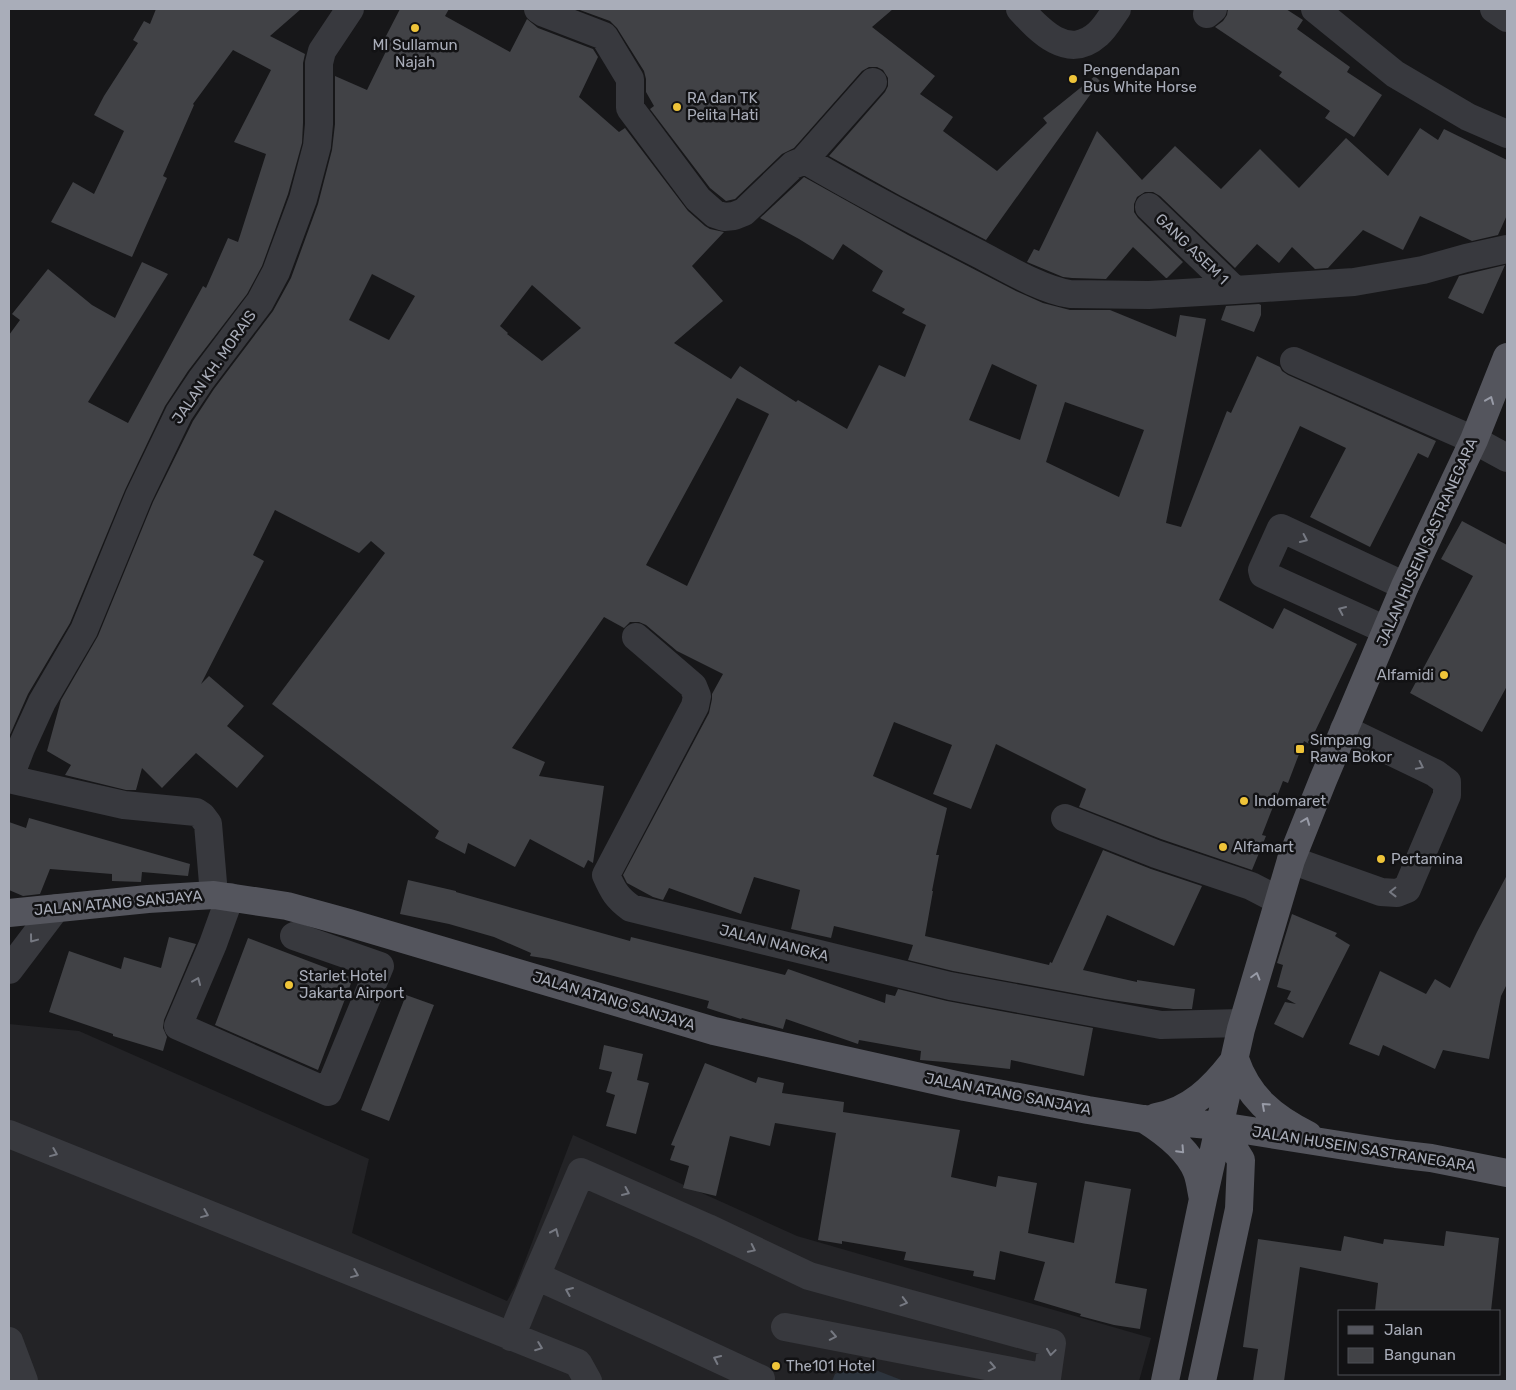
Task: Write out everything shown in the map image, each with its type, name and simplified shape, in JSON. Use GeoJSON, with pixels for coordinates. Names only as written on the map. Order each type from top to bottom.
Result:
{"type":"FeatureCollection","features":[{"type":"Feature","properties":{"kind":"main road","name":"JALAN HUSEIN SASTRANEGARA"},"geometry":{"type":"LineString","coordinates":[[1165,1381],[1238,1041],[1291,860],[1386,630],[1474,440],[1507,357]]}},
{"type":"Feature","properties":{"kind":"main road","name":"JALAN ATANG SANJAYA"},"geometry":{"type":"LineString","coordinates":[[9,913],[148,899],[222,896],[287,906],[392,935],[714,1031],[965,1087],[1143,1119],[1220,1126]]}},
{"type":"Feature","properties":{"kind":"main road"},"geometry":{"type":"LineString","coordinates":[[1143,1119],[1172,1112],[1200,1097],[1218,1081],[1238,1041]]}},
{"type":"Feature","properties":{"kind":"main road"},"geometry":{"type":"LineString","coordinates":[[1238,1041],[1239,1071],[1257,1099],[1283,1121],[1320,1142]]}},
{"type":"Feature","properties":{"kind":"main road"},"geometry":{"type":"LineString","coordinates":[[1143,1119],[1156,1126],[1186,1155],[1196,1171],[1203,1199]]}},
{"type":"Feature","properties":{"kind":"main road","name":"JALAN HUSEIN SASTRANEGARA"},"geometry":{"type":"LineString","coordinates":[[1220,1126],[1431,1158],[1507,1173]]}},
{"type":"Feature","properties":{"kind":"main road","name":"JALAN HUSEIN SASTRANEGARA"},"geometry":{"type":"LineString","coordinates":[[1202,1381],[1239,1209],[1241,1160],[1220,1126]]}},
{"type":"Feature","properties":{"kind":"street","name":"JALAN KH. MORAIS"},"geometry":{"type":"LineString","coordinates":[[9,779],[42,702],[84,630],[139,496],[179,413],[201,380],[260,302],[276,272],[303,198],[317,146],[319,64],[322,51],[350,9]]}},
{"type":"Feature","properties":{"kind":"street"},"geometry":{"type":"LineString","coordinates":[[538,9],[604,36],[630,79],[630,108],[698,199],[714,214],[724,217],[744,212],[793,164],[803,161],[873,82]]}},
{"type":"Feature","properties":{"kind":"street"},"geometry":{"type":"LineString","coordinates":[[1020,9],[1040,30],[1060,43],[1073,45],[1084,42],[1098,34],[1117,9]]}},
{"type":"Feature","properties":{"kind":"street"},"geometry":{"type":"LineString","coordinates":[[1315,9],[1395,74],[1468,117],[1507,134]]}},
{"type":"Feature","properties":{"kind":"street"},"geometry":{"type":"LineString","coordinates":[[1494,9],[1507,18]]}},
{"type":"Feature","properties":{"kind":"street"},"geometry":{"type":"LineString","coordinates":[[803,161],[810,163],[986,258],[1057,292],[1070,294],[1149,295],[1354,282],[1423,270],[1466,258],[1507,250]]}},
{"type":"Feature","properties":{"kind":"street","name":"GANG ASEM 1"},"geometry":{"type":"LineString","coordinates":[[1149,207],[1235,290]]}},
{"type":"Feature","properties":{"kind":"street"},"geometry":{"type":"LineString","coordinates":[[1294,361],[1474,440],[1507,458]]}},
{"type":"Feature","properties":{"kind":"street"},"geometry":{"type":"LineString","coordinates":[[1386,630],[1272,578],[1264,574],[1262,570],[1281,528],[1405,586]]}},
{"type":"Feature","properties":{"kind":"street","name":"JALAN NANGKA"},"geometry":{"type":"LineString","coordinates":[[636,637],[693,686],[697,696],[695,706],[606,875],[619,899],[632,908],[950,986],[1238,1041]]}},
{"type":"Feature","properties":{"kind":"street"},"geometry":{"type":"LineString","coordinates":[[1291,860],[1381,892],[1397,893],[1407,889],[1447,795],[1448,782],[1434,773],[1344,729]]}},
{"type":"Feature","properties":{"kind":"street"},"geometry":{"type":"LineString","coordinates":[[9,779],[124,805],[196,812],[202,816],[209,836],[222,896],[213,944],[178,1026],[328,1092],[392,935]]}},
{"type":"Feature","properties":{"kind":"street"},"geometry":{"type":"LineString","coordinates":[[1065,818],[1156,854],[1251,886],[1278,900]]}},
{"type":"Feature","properties":{"kind":"street"},"geometry":{"type":"LineString","coordinates":[[9,970],[56,908]]}},
{"type":"Feature","properties":{"kind":"street"},"geometry":{"type":"LineString","coordinates":[[294,936],[380,966]]}},
{"type":"Feature","properties":{"kind":"street"},"geometry":{"type":"LineString","coordinates":[[9,1134],[578,1363],[588,1381]]}},
{"type":"Feature","properties":{"kind":"street"},"geometry":{"type":"LineString","coordinates":[[511,1336],[582,1172],[708,1228],[809,1276],[1052,1343],[1047,1378],[785,1327]]}},
{"type":"Feature","properties":{"kind":"street"},"geometry":{"type":"LineString","coordinates":[[536,1276],[761,1380]]}},
{"type":"Feature","properties":{"kind":"street"},"geometry":{"type":"LineString","coordinates":[[9,1341],[24,1381]]}},
{"type":"Feature","properties":{"kind":"shaded area"},"geometry":{"type":"Polygon","coordinates":[[[9,1024],[79,1031],[369,1159],[352,1233],[507,1301],[515,1287],[573,1135],[797,1236],[1151,1338],[1139,1381],[9,1381],[9,1024]]]}},
{"type":"Feature","properties":{"kind":"shaded area"},"geometry":{"type":"Polygon","coordinates":[[[860,1364],[904,1381],[832,1381],[835,1374],[860,1364]]]}},
{"type":"Feature","properties":{"kind":"building"},"geometry":{"type":"Polygon","coordinates":[[[156,9],[301,9],[270,36],[305,54],[303,63],[302,143],[288,194],[262,266],[247,294],[188,371],[165,406],[125,490],[70,623],[28,694],[9,737],[9,335],[20,320],[12,314],[48,269],[92,305],[115,318],[142,262],[168,274],[88,402],[128,423],[203,286],[206,288],[228,238],[238,242],[266,154],[234,142],[271,70],[233,50],[193,104],[163,176],[167,178],[132,257],[51,222],[73,182],[94,194],[124,131],[94,115],[138,43],[133,40],[144,21],[150,24],[156,9]]]}},
{"type":"Feature","properties":{"kind":"building"},"geometry":{"type":"Polygon","coordinates":[[[400,9],[449,9],[445,16],[510,52],[527,19],[538,28],[593,49],[598,57],[579,97],[619,132],[625,128],[688,211],[710,229],[724,232],[692,266],[723,301],[674,343],[731,379],[740,366],[796,402],[798,400],[847,429],[879,365],[905,377],[926,325],[902,313],[905,309],[872,291],[883,271],[843,244],[833,260],[760,218],[804,177],[908,235],[1043,303],[1070,310],[1110,310],[1176,337],[1180,315],[1206,319],[1166,523],[1181,527],[1227,411],[1231,413],[1257,356],[1280,367],[1288,375],[1436,441],[1428,458],[1418,453],[1370,547],[1310,517],[1346,448],[1300,426],[1219,600],[1273,629],[1284,608],[1357,644],[1309,744],[1304,741],[1288,783],[1283,781],[1262,835],[1266,836],[1252,870],[1161,839],[1079,807],[1086,789],[996,744],[971,809],[933,794],[952,745],[894,722],[873,776],[947,808],[936,855],[939,855],[925,936],[1049,965],[1050,962],[1052,963],[1103,850],[1202,886],[1174,946],[1107,915],[1083,970],[1137,982],[1137,980],[1195,989],[1192,1009],[1173,1009],[1105,999],[953,971],[908,960],[913,945],[834,926],[831,938],[791,929],[800,890],[754,877],[741,914],[669,888],[663,900],[653,897],[627,883],[623,875],[709,713],[712,694],[723,674],[677,651],[646,625],[639,622],[630,622],[624,628],[604,617],[512,748],[545,762],[539,776],[604,786],[593,863],[588,860],[584,868],[530,839],[515,867],[468,843],[465,854],[435,838],[439,831],[272,704],[385,553],[371,541],[359,553],[275,510],[253,555],[264,561],[201,684],[209,676],[244,706],[227,726],[264,756],[237,788],[196,753],[162,788],[142,768],[136,790],[126,790],[65,775],[71,765],[47,751],[61,700],[98,636],[153,502],[193,421],[214,389],[273,311],[291,278],[318,204],[332,150],[335,124],[335,76],[367,90],[391,41],[385,38],[400,9]],[[372,274],[349,320],[389,340],[415,296],[372,274]],[[532,285],[500,326],[507,334],[542,361],[581,328],[532,285]],[[992,364],[969,420],[1020,440],[1037,385],[992,364]],[[737,398],[646,565],[687,586],[769,414],[737,398]],[[1065,402],[1046,462],[1119,497],[1144,430],[1065,402]]]}},
{"type":"Feature","properties":{"kind":"building"},"geometry":{"type":"Polygon","coordinates":[[[577,9],[893,9],[872,27],[935,76],[920,94],[953,117],[943,131],[997,171],[1047,123],[1043,118],[1095,76],[1100,81],[986,240],[829,156],[885,92],[888,86],[888,78],[883,70],[877,67],[869,67],[862,71],[794,148],[782,154],[735,199],[726,201],[710,188],[650,109],[654,106],[646,92],[644,71],[617,28],[610,21],[577,9]]]}},
{"type":"Feature","properties":{"kind":"building"},"geometry":{"type":"Polygon","coordinates":[[[1228,9],[1286,9],[1303,20],[1297,29],[1350,67],[1347,72],[1382,95],[1354,137],[1325,118],[1330,111],[1279,76],[1282,72],[1215,27],[1223,21],[1228,9]]]}},
{"type":"Feature","properties":{"kind":"building"},"geometry":{"type":"Polygon","coordinates":[[[1420,128],[1438,140],[1444,129],[1507,160],[1507,215],[1498,235],[1472,241],[1420,216],[1403,250],[1363,230],[1328,268],[1315,269],[1292,247],[1279,263],[1257,244],[1235,268],[1160,196],[1153,192],[1145,192],[1137,197],[1134,204],[1134,212],[1183,262],[1167,278],[1133,247],[1106,279],[1063,277],[1027,262],[1034,249],[1039,251],[1097,131],[1142,180],[1175,146],[1221,189],[1260,149],[1299,188],[1346,138],[1388,176],[1420,128]]]}},
{"type":"Feature","properties":{"kind":"building"},"geometry":{"type":"Polygon","coordinates":[[[1505,265],[1483,314],[1448,298],[1459,276],[1505,265]]]}},
{"type":"Feature","properties":{"kind":"building"},"geometry":{"type":"Polygon","coordinates":[[[1261,305],[1261,315],[1254,332],[1221,320],[1226,306],[1261,305]]]}},
{"type":"Feature","properties":{"kind":"building"},"geometry":{"type":"Polygon","coordinates":[[[1462,521],[1507,545],[1507,686],[1482,732],[1410,693],[1473,576],[1441,559],[1462,521]]]}},
{"type":"Feature","properties":{"kind":"building"},"geometry":{"type":"Polygon","coordinates":[[[29,818],[190,864],[188,876],[142,872],[141,882],[112,881],[112,874],[50,869],[40,894],[23,896],[9,890],[9,822],[26,828],[29,818]]]}},
{"type":"Feature","properties":{"kind":"building"},"geometry":{"type":"Polygon","coordinates":[[[1507,875],[1507,984],[1501,996],[1489,1059],[1443,1050],[1435,1069],[1383,1045],[1379,1056],[1349,1044],[1380,971],[1426,994],[1435,979],[1450,988],[1507,875]]]}},
{"type":"Feature","properties":{"kind":"building"},"geometry":{"type":"Polygon","coordinates":[[[408,880],[456,891],[630,941],[631,937],[785,975],[788,969],[885,1003],[886,994],[895,996],[898,989],[947,1001],[1093,1028],[1084,1076],[1011,1060],[1010,1069],[920,1060],[921,1051],[859,1040],[858,1044],[786,1019],[783,1029],[741,1019],[707,1008],[709,1001],[549,959],[530,956],[531,953],[494,937],[449,924],[400,914],[408,880]]]}},
{"type":"Feature","properties":{"kind":"building"},"geometry":{"type":"Polygon","coordinates":[[[1292,914],[1337,933],[1335,936],[1350,945],[1303,1038],[1274,1024],[1285,1002],[1296,1004],[1287,999],[1291,991],[1277,987],[1283,965],[1277,963],[1292,914]]]}},
{"type":"Feature","properties":{"kind":"building"},"geometry":{"type":"Polygon","coordinates":[[[169,937],[196,944],[164,1020],[163,1028],[167,1037],[163,1051],[113,1036],[113,1034],[49,1012],[69,951],[121,969],[124,957],[161,968],[169,937]]]}},
{"type":"Feature","properties":{"kind":"building"},"geometry":{"type":"Polygon","coordinates":[[[248,938],[353,978],[318,1070],[215,1025],[248,938]]]}},
{"type":"Feature","properties":{"kind":"building"},"geometry":{"type":"Polygon","coordinates":[[[406,995],[434,1005],[389,1121],[361,1110],[406,995]]]}},
{"type":"Feature","properties":{"kind":"building"},"geometry":{"type":"Polygon","coordinates":[[[604,1045],[643,1054],[637,1080],[649,1083],[636,1134],[606,1126],[615,1095],[606,1092],[612,1072],[599,1069],[604,1045]]]}},
{"type":"Feature","properties":{"kind":"building"},"geometry":{"type":"Polygon","coordinates":[[[705,1063],[756,1083],[758,1077],[784,1083],[782,1093],[844,1102],[843,1112],[960,1130],[951,1177],[996,1187],[998,1176],[1037,1183],[1028,1233],[1074,1243],[1085,1181],[1131,1189],[1115,1283],[1147,1289],[1140,1329],[1114,1325],[1080,1316],[1081,1314],[1034,1300],[1045,1262],[1000,1251],[995,1280],[973,1276],[974,1271],[904,1260],[906,1252],[842,1241],[842,1244],[818,1240],[836,1133],[775,1123],[770,1146],[730,1136],[716,1196],[683,1188],[689,1166],[670,1160],[675,1146],[671,1145],[705,1063]]]}},
{"type":"Feature","properties":{"kind":"building"},"geometry":{"type":"Polygon","coordinates":[[[1446,1231],[1499,1238],[1491,1310],[1375,1310],[1378,1283],[1300,1267],[1284,1381],[1253,1381],[1258,1349],[1243,1347],[1258,1239],[1341,1251],[1344,1236],[1383,1244],[1384,1239],[1444,1246],[1446,1231]]]}},
{"type":"Feature","properties":{"kind":"place","name":"MI Sullamun Najah"},"geometry":{"type":"Point","coordinates":[415,28]}},
{"type":"Feature","properties":{"kind":"place","name":"Pengendapan Bus White Horse"},"geometry":{"type":"Point","coordinates":[1073,79]}},
{"type":"Feature","properties":{"kind":"place","name":"RA dan TK Pelita Hati"},"geometry":{"type":"Point","coordinates":[677,107]}},
{"type":"Feature","properties":{"kind":"place","name":"Alfamidi"},"geometry":{"type":"Point","coordinates":[1444,675]}},
{"type":"Feature","properties":{"kind":"place","name":"Simpang Rawa Bokor"},"geometry":{"type":"Point","coordinates":[1300,749]}},
{"type":"Feature","properties":{"kind":"place","name":"Indomaret"},"geometry":{"type":"Point","coordinates":[1244,801]}},
{"type":"Feature","properties":{"kind":"place","name":"Alfamart"},"geometry":{"type":"Point","coordinates":[1223,847]}},
{"type":"Feature","properties":{"kind":"place","name":"Pertamina"},"geometry":{"type":"Point","coordinates":[1381,859]}},
{"type":"Feature","properties":{"kind":"place","name":"Starlet Hotel Jakarta Airport"},"geometry":{"type":"Point","coordinates":[289,985]}},
{"type":"Feature","properties":{"kind":"place","name":"The101 Hotel"},"geometry":{"type":"Point","coordinates":[776,1366]}}]}
